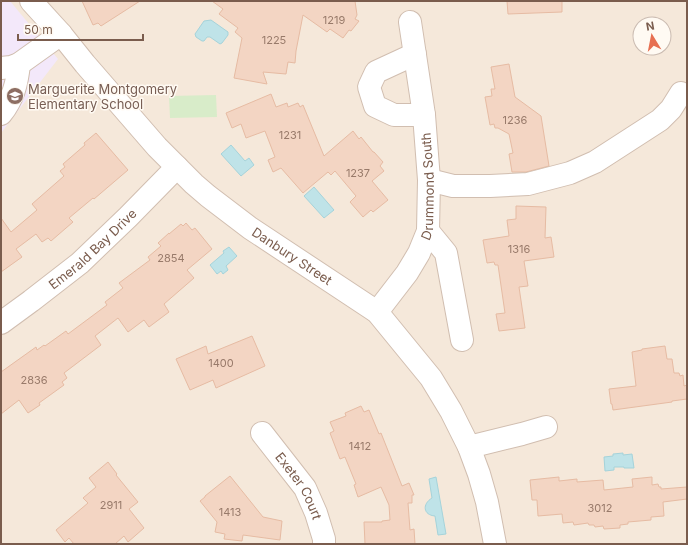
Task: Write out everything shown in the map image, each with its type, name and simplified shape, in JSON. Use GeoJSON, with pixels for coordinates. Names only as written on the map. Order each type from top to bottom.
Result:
{"type":"FeatureCollection","features":[{"type":"Feature","properties":{"kind":"street","name":"Danbury Street"},"geometry":{"type":"LineString","coordinates":[[31,1],[157,147],[208,196],[250,228],[377,312],[431,378],[451,411],[469,447],[479,474],[495,544]]}},
{"type":"Feature","properties":{"kind":"street","name":"Drummond South"},"geometry":{"type":"LineString","coordinates":[[377,312],[407,273],[419,253],[428,231],[429,180],[424,115],[410,22]]}},
{"type":"Feature","properties":{"kind":"street"},"geometry":{"type":"LineString","coordinates":[[1,114],[14,92],[10,66],[60,34]]}},
{"type":"Feature","properties":{"kind":"street"},"geometry":{"type":"LineString","coordinates":[[415,54],[376,72],[369,87],[376,106],[394,114],[424,115]]}},
{"type":"Feature","properties":{"kind":"street"},"geometry":{"type":"LineString","coordinates":[[429,180],[453,186],[490,186],[528,184],[570,173],[595,162],[660,120],[671,109],[681,93]]}},
{"type":"Feature","properties":{"kind":"street","name":"Emerald Bay Drive"},"geometry":{"type":"LineString","coordinates":[[1,323],[32,301],[80,263],[177,167]]}},
{"type":"Feature","properties":{"kind":"street"},"geometry":{"type":"LineString","coordinates":[[428,231],[446,253],[462,340]]}},
{"type":"Feature","properties":{"kind":"street"},"geometry":{"type":"LineString","coordinates":[[469,447],[546,427]]}},
{"type":"Feature","properties":{"kind":"street","name":"Exeter Court"},"geometry":{"type":"LineString","coordinates":[[262,432],[305,488],[316,513],[324,539],[324,544]]}},
{"type":"Feature","properties":{"kind":"shaded area"},"geometry":{"type":"Polygon","coordinates":[[[1,1],[687,1],[687,544],[1,544],[1,1]]]}},
{"type":"Feature","properties":{"kind":"shaded area","name":"Marguerite Montgomery Elementary School"},"geometry":{"type":"Polygon","coordinates":[[[1,1],[10,1],[58,59],[1,133],[1,1]]]}},
{"type":"Feature","properties":{"kind":"green space"},"geometry":{"type":"Polygon","coordinates":[[[216,95],[217,117],[170,118],[169,96],[216,95]]]}},
{"type":"Feature","properties":{"kind":"water"},"geometry":{"type":"Polygon","coordinates":[[[211,20],[228,32],[228,35],[220,44],[210,37],[207,37],[204,41],[202,41],[196,37],[195,34],[204,21],[211,20]]]}},
{"type":"Feature","properties":{"kind":"water"},"geometry":{"type":"Polygon","coordinates":[[[231,145],[245,161],[249,158],[254,165],[241,176],[221,154],[231,145]]]}},
{"type":"Feature","properties":{"kind":"water"},"geometry":{"type":"Polygon","coordinates":[[[314,187],[334,210],[324,218],[304,196],[314,187]]]}},
{"type":"Feature","properties":{"kind":"water"},"geometry":{"type":"Polygon","coordinates":[[[229,247],[237,256],[226,266],[228,270],[223,274],[221,271],[217,274],[210,265],[224,253],[223,251],[229,247]]]}},
{"type":"Feature","properties":{"kind":"water"},"geometry":{"type":"Polygon","coordinates":[[[623,453],[623,455],[632,454],[634,468],[614,467],[614,470],[605,471],[604,457],[623,453]]]}},
{"type":"Feature","properties":{"kind":"water"},"geometry":{"type":"Polygon","coordinates":[[[436,477],[446,534],[438,535],[435,516],[428,514],[425,509],[425,506],[432,498],[429,479],[436,477]]]}},
{"type":"Feature","properties":{"kind":"building"},"geometry":{"type":"Polygon","coordinates":[[[82,1],[140,1],[101,26],[98,23],[93,25],[82,1]]]}},
{"type":"Feature","properties":{"kind":"building"},"geometry":{"type":"Polygon","coordinates":[[[212,1],[355,1],[357,15],[355,19],[359,21],[343,38],[330,29],[327,32],[303,15],[295,63],[288,62],[286,74],[263,72],[267,84],[234,78],[242,38],[235,32],[238,28],[219,14],[223,9],[212,1]]]}},
{"type":"Feature","properties":{"kind":"building"},"geometry":{"type":"Polygon","coordinates":[[[507,1],[562,1],[562,12],[508,14],[507,1]]]}},
{"type":"Feature","properties":{"kind":"building"},"geometry":{"type":"Polygon","coordinates":[[[509,64],[515,97],[541,116],[549,166],[526,172],[512,172],[509,154],[513,153],[509,134],[495,128],[494,124],[490,125],[485,97],[492,96],[491,89],[495,89],[491,67],[509,64]]]}},
{"type":"Feature","properties":{"kind":"building"},"geometry":{"type":"Polygon","coordinates":[[[271,94],[276,107],[287,103],[288,107],[298,103],[300,107],[303,105],[324,156],[353,131],[359,139],[361,137],[383,162],[380,166],[384,171],[372,181],[388,200],[373,212],[371,210],[363,217],[350,202],[356,196],[335,171],[331,175],[328,172],[303,193],[281,168],[273,172],[268,160],[275,157],[265,131],[246,138],[241,124],[232,128],[226,113],[271,94]]]}},
{"type":"Feature","properties":{"kind":"building"},"geometry":{"type":"Polygon","coordinates":[[[96,133],[128,170],[69,218],[73,222],[51,241],[48,238],[42,242],[36,234],[16,249],[22,257],[1,272],[1,218],[11,232],[37,210],[32,204],[64,176],[60,171],[65,167],[63,164],[85,145],[84,143],[96,133]]]}},
{"type":"Feature","properties":{"kind":"building"},"geometry":{"type":"Polygon","coordinates":[[[516,206],[546,207],[545,238],[551,237],[554,257],[524,261],[528,286],[519,287],[525,328],[499,331],[496,314],[505,313],[498,265],[495,265],[494,262],[487,263],[483,240],[509,236],[507,220],[516,219],[516,206]]]}},
{"type":"Feature","properties":{"kind":"building"},"geometry":{"type":"Polygon","coordinates":[[[186,223],[192,230],[195,228],[212,249],[187,270],[194,278],[164,304],[169,312],[149,327],[144,320],[128,332],[118,318],[95,336],[101,345],[64,373],[67,378],[62,382],[64,385],[39,403],[40,405],[28,413],[19,400],[1,414],[1,372],[36,347],[37,350],[44,345],[45,346],[66,331],[68,334],[107,305],[105,302],[123,288],[119,283],[150,260],[148,257],[161,246],[158,243],[169,233],[181,224],[183,226],[186,223]]]}},
{"type":"Feature","properties":{"kind":"building"},"geometry":{"type":"Polygon","coordinates":[[[252,336],[265,366],[216,388],[213,380],[190,390],[176,359],[206,346],[208,354],[252,336]]]}},
{"type":"Feature","properties":{"kind":"building"},"geometry":{"type":"Polygon","coordinates":[[[665,346],[667,359],[672,359],[674,373],[679,373],[680,376],[683,375],[684,386],[687,385],[687,399],[613,410],[609,389],[636,386],[632,352],[665,346]]]}},
{"type":"Feature","properties":{"kind":"building"},"geometry":{"type":"Polygon","coordinates":[[[361,406],[364,412],[369,410],[379,434],[381,433],[402,486],[409,483],[414,495],[412,495],[412,503],[408,503],[410,530],[414,529],[415,544],[365,544],[364,522],[382,522],[390,520],[389,505],[381,487],[358,497],[354,485],[356,484],[345,457],[340,459],[330,433],[334,431],[330,422],[346,416],[345,413],[361,406]]]}},
{"type":"Feature","properties":{"kind":"building"},"geometry":{"type":"Polygon","coordinates":[[[108,462],[117,474],[116,475],[138,502],[129,509],[144,528],[128,542],[124,536],[115,544],[74,544],[69,538],[65,542],[56,530],[88,503],[83,498],[96,487],[89,478],[108,462]]]}},
{"type":"Feature","properties":{"kind":"building"},"geometry":{"type":"Polygon","coordinates":[[[230,476],[263,517],[282,521],[280,540],[243,535],[242,541],[224,539],[225,534],[215,532],[217,522],[200,501],[230,476]]]}},
{"type":"Feature","properties":{"kind":"building"},"geometry":{"type":"Polygon","coordinates":[[[559,477],[559,481],[577,479],[577,482],[603,480],[604,490],[633,487],[632,479],[652,477],[652,485],[658,484],[661,489],[687,487],[687,499],[663,502],[664,516],[651,517],[651,520],[628,522],[628,524],[620,525],[620,528],[604,529],[603,526],[595,527],[594,525],[589,525],[588,523],[574,525],[573,522],[563,523],[562,514],[538,516],[537,500],[532,500],[530,480],[559,477]]]}},
{"type":"Feature","properties":{"kind":"place","name":"Marguerite Montgomery Elementary School"},"geometry":{"type":"Point","coordinates":[15,96]}}]}
